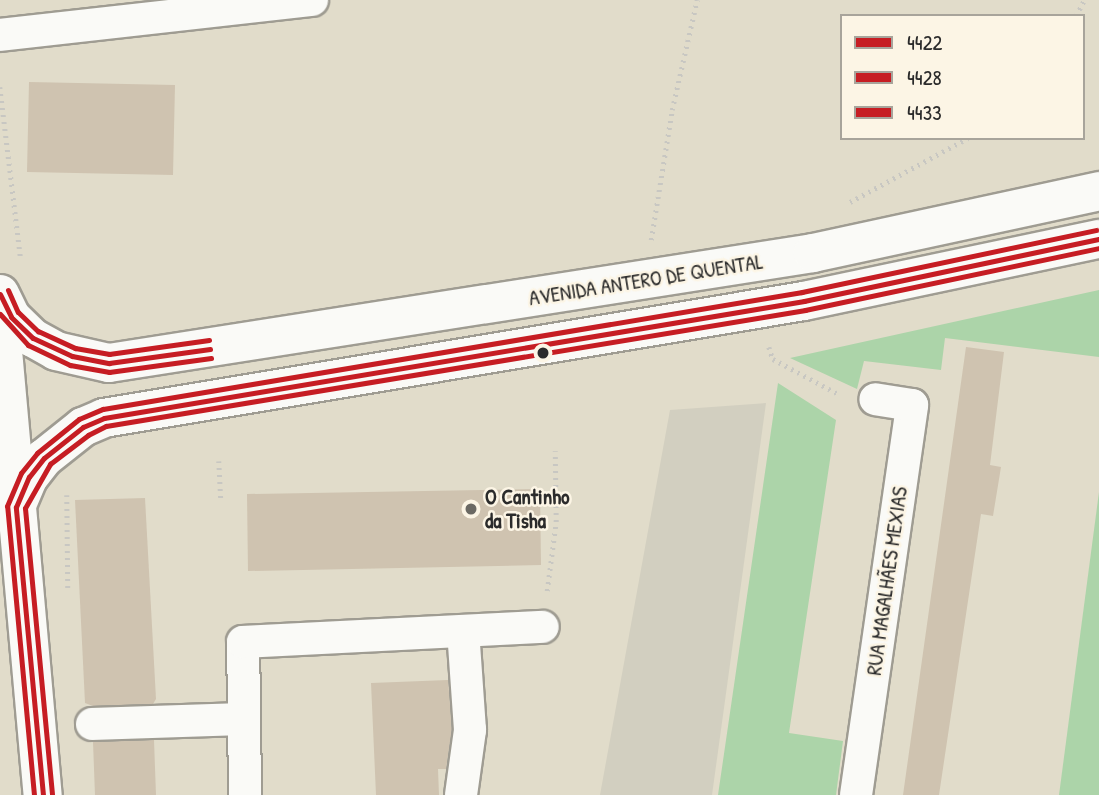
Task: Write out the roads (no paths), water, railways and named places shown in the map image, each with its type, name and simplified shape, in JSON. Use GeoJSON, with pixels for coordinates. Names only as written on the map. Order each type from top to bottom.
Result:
{"type":"FeatureCollection","features":[{"type":"Feature","properties":{"kind":"main road","name":"AVENIDA ANTERO DE QUENTAL"},"geometry":{"type":"LineString","coordinates":[[0,294],[10,317],[33,338],[64,353],[108,363],[813,253],[1091,188]]}},
{"type":"Feature","properties":{"kind":"main road"},"geometry":{"type":"LineString","coordinates":[[16,507],[29,477],[44,458],[83,427],[104,418],[804,302],[1099,239]]}},
{"type":"Feature","properties":{"kind":"main road"},"geometry":{"type":"LineString","coordinates":[[0,317],[43,795]]}},
{"type":"Feature","properties":{"kind":"street"},"geometry":{"type":"LineString","coordinates":[[0,35],[59,14],[312,0]]}},
{"type":"Feature","properties":{"kind":"street","name":"RUA MAGALHÃES MEXIAS"},"geometry":{"type":"LineString","coordinates":[[856,795],[912,405],[875,399]]}},
{"type":"Feature","properties":{"kind":"street"},"geometry":{"type":"LineString","coordinates":[[245,795],[243,642],[543,627]]}},
{"type":"Feature","properties":{"kind":"street"},"geometry":{"type":"LineString","coordinates":[[461,795],[470,730],[463,631]]}},
{"type":"Feature","properties":{"kind":"street"},"geometry":{"type":"LineString","coordinates":[[92,724],[242,719]]}},
{"type":"Feature","properties":{"kind":"place","name":"O Cantinho da Tisha"},"geometry":{"type":"Point","coordinates":[471,509]}}]}
